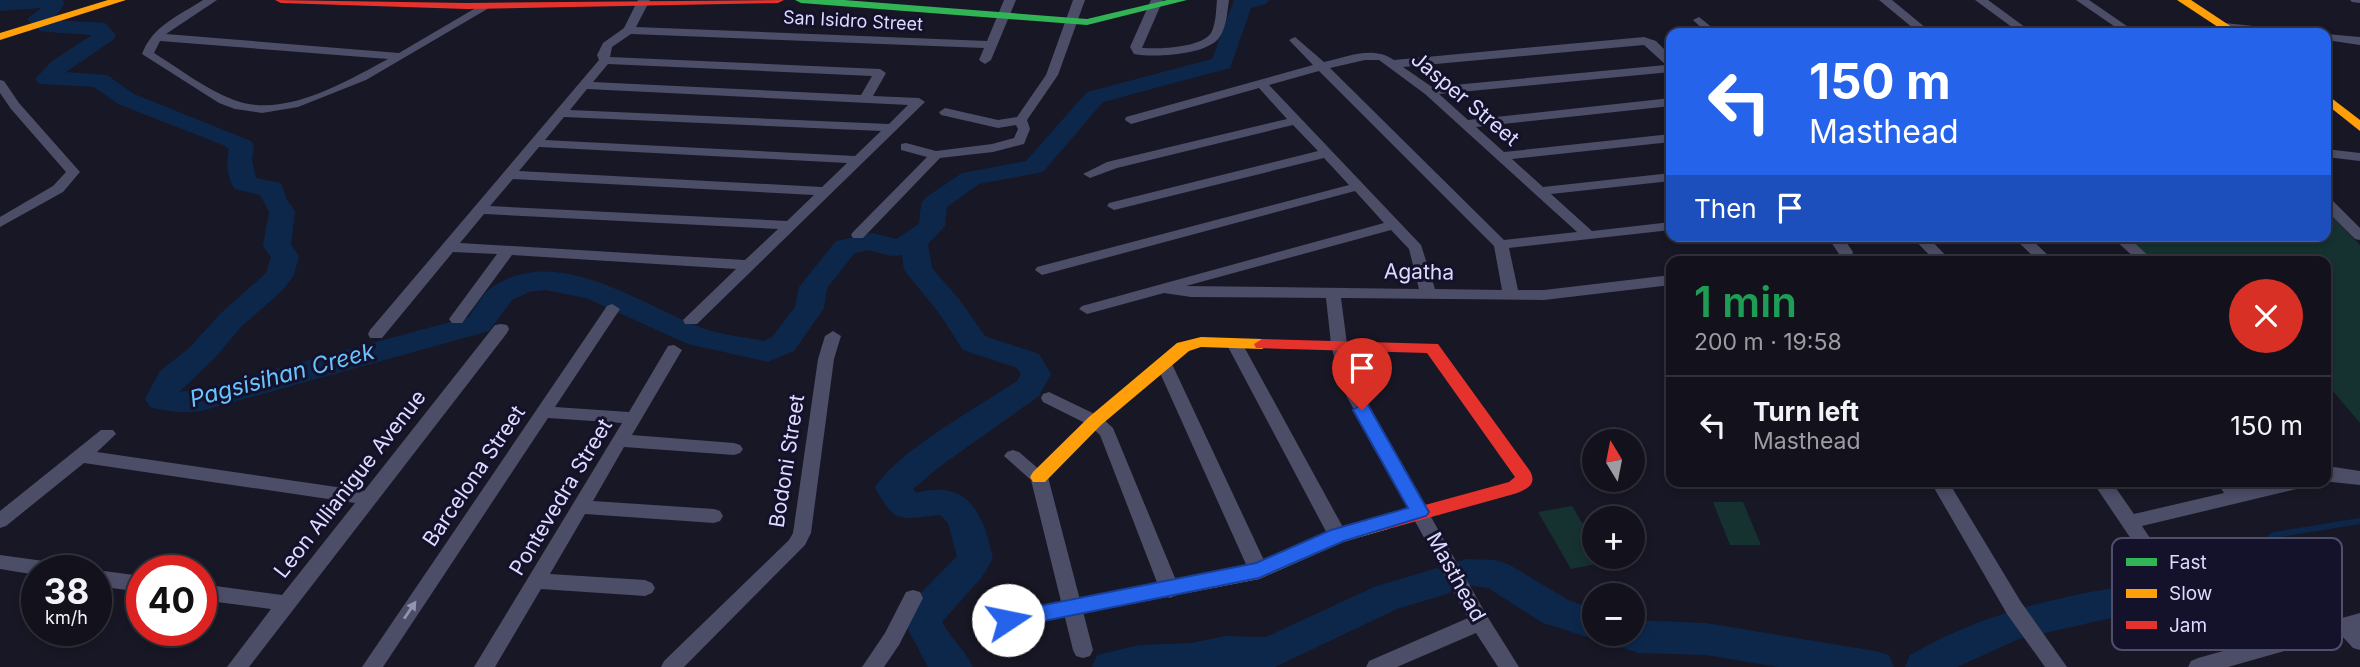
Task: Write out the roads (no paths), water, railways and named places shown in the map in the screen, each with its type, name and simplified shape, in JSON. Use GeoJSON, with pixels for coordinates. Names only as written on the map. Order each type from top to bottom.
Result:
{"type":"FeatureCollection","features":[{"type":"Feature","properties":{"kind":"street"},"geometry":{"type":"LineString","coordinates":[[0,37],[120,0]]}},
{"type":"Feature","properties":{"kind":"street"},"geometry":{"type":"LineString","coordinates":[[211,0],[158,37],[149,46],[148,54],[236,105],[253,108],[304,102],[337,90],[483,8]]}},
{"type":"Feature","properties":{"kind":"street"},"geometry":{"type":"LineString","coordinates":[[281,0],[387,7],[483,8],[778,0]]}},
{"type":"Feature","properties":{"kind":"street"},"geometry":{"type":"LineString","coordinates":[[801,0],[1098,21],[1156,4],[1181,0]]}},
{"type":"Feature","properties":{"kind":"street"},"geometry":{"type":"LineString","coordinates":[[985,60],[1010,0]]}},
{"type":"Feature","properties":{"kind":"street"},"geometry":{"type":"LineString","coordinates":[[945,112],[998,124],[1021,120],[1052,75],[1079,0]]}},
{"type":"Feature","properties":{"kind":"street"},"geometry":{"type":"LineString","coordinates":[[1156,4],[1136,47],[1138,51],[1149,54],[1213,38],[1223,0]]}},
{"type":"Feature","properties":{"kind":"street"},"geometry":{"type":"LineString","coordinates":[[1885,0],[1920,28]]}},
{"type":"Feature","properties":{"kind":"street"},"geometry":{"type":"LineString","coordinates":[[1981,0],[2020,28]]}},
{"type":"Feature","properties":{"kind":"street"},"geometry":{"type":"LineString","coordinates":[[2082,0],[2124,28]]}},
{"type":"Feature","properties":{"kind":"street"},"geometry":{"type":"LineString","coordinates":[[2183,0],[2227,28]]}},
{"type":"Feature","properties":{"kind":"street"},"geometry":{"type":"LineString","coordinates":[[605,60],[603,55],[607,45],[629,30],[642,2]]}},
{"type":"Feature","properties":{"kind":"street"},"geometry":{"type":"LineString","coordinates":[[1699,20],[1708,28]]}},
{"type":"Feature","properties":{"kind":"street","name":"San Isidro Street"},"geometry":{"type":"LineString","coordinates":[[629,30],[990,45]]}},
{"type":"Feature","properties":{"kind":"street"},"geometry":{"type":"LineString","coordinates":[[158,37],[397,56]]}},
{"type":"Feature","properties":{"kind":"street"},"geometry":{"type":"LineString","coordinates":[[2331,38],[2360,41]]}},
{"type":"Feature","properties":{"kind":"street"},"geometry":{"type":"LineString","coordinates":[[1295,40],[1501,245],[1511,295]]}},
{"type":"Feature","properties":{"kind":"street"},"geometry":{"type":"LineString","coordinates":[[1394,64],[1500,52],[1652,43],[1666,58]]}},
{"type":"Feature","properties":{"kind":"street","name":"Jasper Street"},"geometry":{"type":"LineString","coordinates":[[1131,120],[1322,66],[1365,56],[1382,57],[1429,91],[1543,191],[1588,235]]}},
{"type":"Feature","properties":{"kind":"street"},"geometry":{"type":"LineString","coordinates":[[376,334],[605,60]]}},
{"type":"Feature","properties":{"kind":"street"},"geometry":{"type":"LineString","coordinates":[[605,60],[880,73],[864,99]]}},
{"type":"Feature","properties":{"kind":"street"},"geometry":{"type":"LineString","coordinates":[[1429,91],[1666,68]]}},
{"type":"Feature","properties":{"kind":"street"},"geometry":{"type":"LineString","coordinates":[[1262,84],[1396,224],[1418,252],[1428,293]]}},
{"type":"Feature","properties":{"kind":"street"},"geometry":{"type":"LineString","coordinates":[[0,85],[15,107],[73,172],[58,189],[0,223]]}},
{"type":"Feature","properties":{"kind":"street"},"geometry":{"type":"LineString","coordinates":[[584,85],[919,102],[691,320]]}},
{"type":"Feature","properties":{"kind":"street"},"geometry":{"type":"LineString","coordinates":[[2331,102],[2360,127]]}},
{"type":"Feature","properties":{"kind":"street"},"geometry":{"type":"LineString","coordinates":[[1464,124],[1666,103]]}},
{"type":"Feature","properties":{"kind":"street"},"geometry":{"type":"LineString","coordinates":[[0,111],[15,107]]}},
{"type":"Feature","properties":{"kind":"street"},"geometry":{"type":"LineString","coordinates":[[560,113],[892,128]]}},
{"type":"Feature","properties":{"kind":"street"},"geometry":{"type":"LineString","coordinates":[[906,147],[936,155],[1019,141],[1024,129],[1021,120]]}},
{"type":"Feature","properties":{"kind":"street"},"geometry":{"type":"LineString","coordinates":[[1090,174],[1112,165],[1297,120]]}},
{"type":"Feature","properties":{"kind":"street"},"geometry":{"type":"LineString","coordinates":[[972,151],[998,124]]}},
{"type":"Feature","properties":{"kind":"street"},"geometry":{"type":"LineString","coordinates":[[1502,156],[1666,139]]}},
{"type":"Feature","properties":{"kind":"street"},"geometry":{"type":"LineString","coordinates":[[536,143],[859,160]]}},
{"type":"Feature","properties":{"kind":"street"},"geometry":{"type":"LineString","coordinates":[[1114,206],[1327,153]]}},
{"type":"Feature","properties":{"kind":"street"},"geometry":{"type":"LineString","coordinates":[[2331,154],[2360,157]]}},
{"type":"Feature","properties":{"kind":"street"},"geometry":{"type":"LineString","coordinates":[[858,235],[936,155]]}},
{"type":"Feature","properties":{"kind":"street"},"geometry":{"type":"LineString","coordinates":[[509,175],[826,191]]}},
{"type":"Feature","properties":{"kind":"street"},"geometry":{"type":"LineString","coordinates":[[1543,191],[1666,178]]}},
{"type":"Feature","properties":{"kind":"street"},"geometry":{"type":"LineString","coordinates":[[1042,271],[1359,186]]}},
{"type":"Feature","properties":{"kind":"street"},"geometry":{"type":"LineString","coordinates":[[2331,207],[2360,236]]}},
{"type":"Feature","properties":{"kind":"street"},"geometry":{"type":"LineString","coordinates":[[480,209],[790,225]]}},
{"type":"Feature","properties":{"kind":"street"},"geometry":{"type":"LineString","coordinates":[[1087,309],[1396,224]]}},
{"type":"Feature","properties":{"kind":"street"},"geometry":{"type":"LineString","coordinates":[[1501,245],[1666,227]]}},
{"type":"Feature","properties":{"kind":"street"},"geometry":{"type":"LineString","coordinates":[[1838,242],[1846,252],[1842,256]]}},
{"type":"Feature","properties":{"kind":"street"},"geometry":{"type":"LineString","coordinates":[[1924,242],[1939,256]]}},
{"type":"Feature","properties":{"kind":"street"},"geometry":{"type":"LineString","coordinates":[[2026,242],[2041,256]]}},
{"type":"Feature","properties":{"kind":"street"},"geometry":{"type":"LineString","coordinates":[[2125,242],[2141,256]]}},
{"type":"Feature","properties":{"kind":"street"},"geometry":{"type":"LineString","coordinates":[[448,247],[749,265]]}},
{"type":"Feature","properties":{"kind":"street"},"geometry":{"type":"LineString","coordinates":[[457,319],[508,250]]}},
{"type":"Feature","properties":{"kind":"street","name":"Agatha"},"geometry":{"type":"LineString","coordinates":[[1165,288],[1191,292],[1544,295],[1666,281]]}},
{"type":"Feature","properties":{"kind":"street","name":"Masthead"},"geometry":{"type":"LineString","coordinates":[[1334,293],[1339,344],[1349,386],[1480,622],[1509,667]]}},
{"type":"Feature","properties":{"kind":"street","name":"Barcelona Street"},"geometry":{"type":"LineString","coordinates":[[372,667],[612,309]]}},
{"type":"Feature","properties":{"kind":"street","name":"Leon Allianigue Avenue"},"geometry":{"type":"LineString","coordinates":[[237,667],[501,329]]}},
{"type":"Feature","properties":{"kind":"street","name":"Bodoni Street"},"geometry":{"type":"LineString","coordinates":[[671,667],[796,545],[802,533],[826,359],[832,336]]}},
{"type":"Feature","properties":{"kind":"street"},"geometry":{"type":"LineString","coordinates":[[986,624],[1170,590],[1259,570],[1338,536],[1524,483],[1524,476],[1440,355],[1432,348],[1339,344],[1191,343],[1095,421],[1039,477]]}},
{"type":"Feature","properties":{"kind":"street"},"geometry":{"type":"LineString","coordinates":[[1234,343],[1338,536]]}},
{"type":"Feature","properties":{"kind":"street","name":"Pontevedra Street"},"geometry":{"type":"LineString","coordinates":[[484,667],[622,441],[674,349]]}},
{"type":"Feature","properties":{"kind":"street"},"geometry":{"type":"LineString","coordinates":[[1164,364],[1259,570]]}},
{"type":"Feature","properties":{"kind":"street"},"geometry":{"type":"LineString","coordinates":[[1049,398],[1095,421],[1107,432],[1170,590]]}},
{"type":"Feature","properties":{"kind":"street"},"geometry":{"type":"LineString","coordinates":[[544,412],[635,418]]}},
{"type":"Feature","properties":{"kind":"street"},"geometry":{"type":"LineString","coordinates":[[0,521],[107,434]]}},
{"type":"Feature","properties":{"kind":"street"},"geometry":{"type":"LineString","coordinates":[[622,441],[734,449]]}},
{"type":"Feature","properties":{"kind":"street"},"geometry":{"type":"LineString","coordinates":[[82,456],[367,498]]}},
{"type":"Feature","properties":{"kind":"street"},"geometry":{"type":"LineString","coordinates":[[1013,456],[1039,477],[1083,650]]}},
{"type":"Feature","properties":{"kind":"street"},"geometry":{"type":"LineString","coordinates":[[2331,471],[2360,478]]}},
{"type":"Feature","properties":{"kind":"street"},"geometry":{"type":"LineString","coordinates":[[1943,487],[2014,608],[2057,667]]}},
{"type":"Feature","properties":{"kind":"street"},"geometry":{"type":"LineString","coordinates":[[2105,487],[2140,538]]}},
{"type":"Feature","properties":{"kind":"street"},"geometry":{"type":"LineString","coordinates":[[2230,487],[2237,496]]}},
{"type":"Feature","properties":{"kind":"street"},"geometry":{"type":"LineString","coordinates":[[2129,522],[2275,487]]}},
{"type":"Feature","properties":{"kind":"street"},"geometry":{"type":"LineString","coordinates":[[582,507],[714,516]]}},
{"type":"Feature","properties":{"kind":"street"},"geometry":{"type":"LineString","coordinates":[[0,562],[21,565]]}},
{"type":"Feature","properties":{"kind":"street"},"geometry":{"type":"LineString","coordinates":[[537,581],[645,588]]}},
{"type":"Feature","properties":{"kind":"street"},"geometry":{"type":"LineString","coordinates":[[217,594],[286,603]]}},
{"type":"Feature","properties":{"kind":"street"},"geometry":{"type":"LineString","coordinates":[[872,667],[892,639],[913,598]]}},
{"type":"Feature","properties":{"kind":"street"},"geometry":{"type":"LineString","coordinates":[[1376,667],[1480,622]]}},
{"type":"Feature","properties":{"kind":"street"},"geometry":{"type":"LineString","coordinates":[[2352,623],[2360,642]]}},
{"type":"Feature","properties":{"kind":"street"},"geometry":{"type":"LineString","coordinates":[[2198,667],[2221,664],[2266,650]]}},
{"type":"Feature","properties":{"kind":"waterway","name":"Pagsisihan Creek"},"geometry":{"type":"LineString","coordinates":[[0,5],[38,1],[54,3],[49,13],[38,19],[48,26],[97,28],[105,35],[60,66],[47,79],[99,80],[126,99],[232,140],[242,146],[239,160],[244,184],[272,189],[274,202],[282,211],[277,246],[285,256],[280,275],[265,292],[231,320],[199,356],[171,378],[161,399],[176,403],[201,400],[479,324],[502,294],[522,283],[545,281],[570,284],[596,292],[689,334],[718,343],[768,352],[783,344],[809,308],[813,287],[846,247],[873,241],[897,247],[905,246],[919,238],[932,226],[934,204],[971,178],[1034,167],[1095,97],[1222,63],[1242,3],[1259,0]]}},
{"type":"Feature","properties":{"kind":"waterway","name":"Pagsisihan Creek"},"geometry":{"type":"LineString","coordinates":[[914,243],[918,270],[949,306],[974,343],[1028,361],[1036,374],[1028,388],[927,458],[892,488],[909,508],[926,503],[940,502],[950,505],[958,510],[968,529],[975,558],[933,604],[923,622],[939,653],[954,667]]}},
{"type":"Feature","properties":{"kind":"waterway","name":"Pagsisihan Creek"},"geometry":{"type":"LineString","coordinates":[[2270,538],[2274,535],[2360,521]]}},
{"type":"Feature","properties":{"kind":"waterway","name":"Pagsisihan Creek"},"geometry":{"type":"LineString","coordinates":[[1467,573],[1495,574],[1556,612],[1582,620]]}},
{"type":"Feature","properties":{"kind":"waterway","name":"Pagsisihan Creek"},"geometry":{"type":"LineString","coordinates":[[1111,667],[1139,661],[1192,659],[1225,652],[1269,653],[1387,597],[1437,583]]}},
{"type":"Feature","properties":{"kind":"waterway","name":"Pagsisihan Creek"},"geometry":{"type":"LineString","coordinates":[[1924,667],[1971,641],[2018,623],[2112,603]]}},
{"type":"Feature","properties":{"kind":"waterway","name":"Pagsisihan Creek"},"geometry":{"type":"LineString","coordinates":[[1645,637],[1706,639],[1875,667]]}}]}
